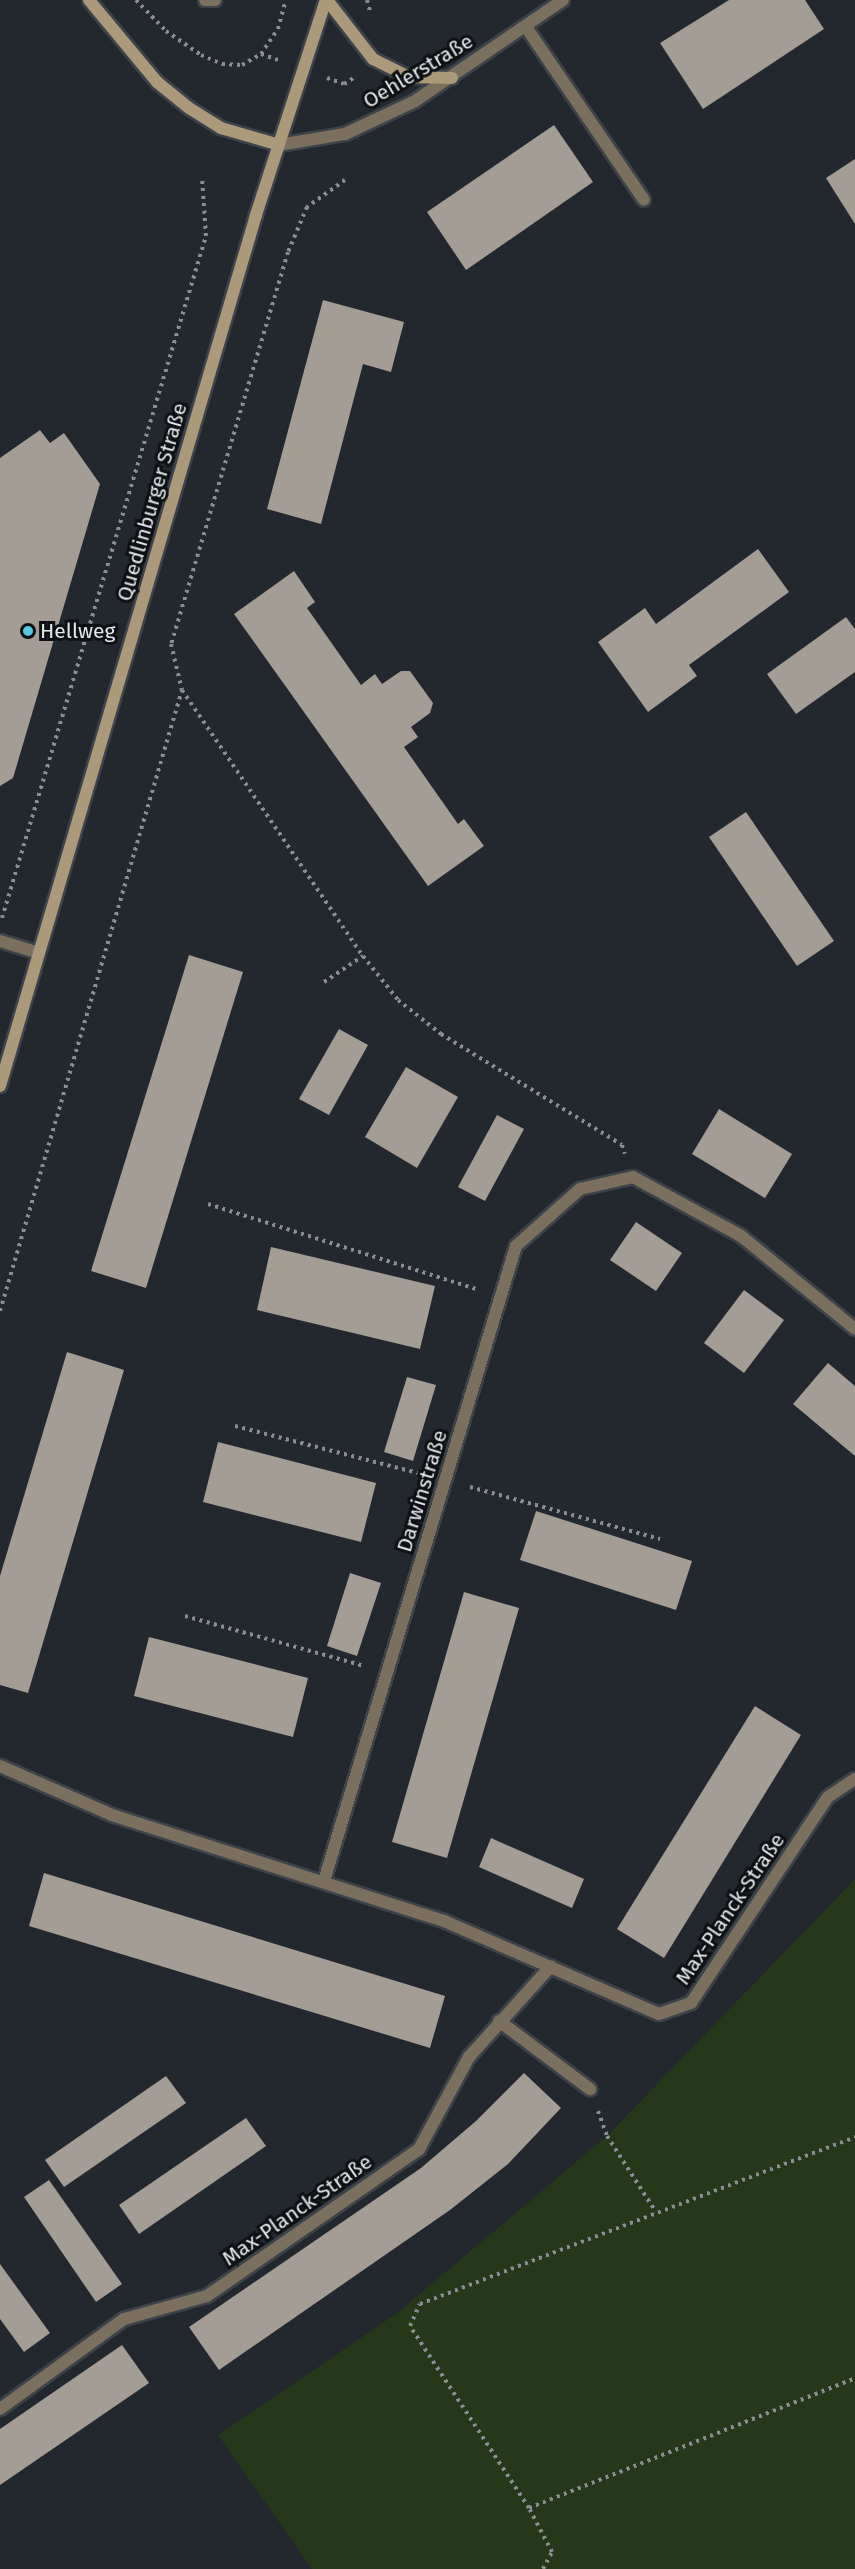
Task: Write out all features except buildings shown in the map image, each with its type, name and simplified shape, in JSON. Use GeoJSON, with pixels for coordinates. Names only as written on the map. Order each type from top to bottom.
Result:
{"type":"FeatureCollection","features":[{"type":"Feature","properties":{"kind":"main road"},"geometry":{"type":"LineString","coordinates":[[89,0],[157,82],[189,108],[221,128],[279,145]]}},
{"type":"Feature","properties":{"kind":"main road"},"geometry":{"type":"LineString","coordinates":[[326,0],[373,59],[409,77],[452,78]]}},
{"type":"Feature","properties":{"kind":"main road","name":"Quedlinburger Straße"},"geometry":{"type":"LineString","coordinates":[[0,1086],[279,145],[326,0]]}},
{"type":"Feature","properties":{"kind":"street"},"geometry":{"type":"LineString","coordinates":[[205,0],[215,0]]}},
{"type":"Feature","properties":{"kind":"street","name":"Oehlerstraße"},"geometry":{"type":"LineString","coordinates":[[279,145],[345,134],[415,101],[452,78],[563,0]]}},
{"type":"Feature","properties":{"kind":"street"},"geometry":{"type":"LineString","coordinates":[[526,27],[644,200]]}},
{"type":"Feature","properties":{"kind":"street"},"geometry":{"type":"LineString","coordinates":[[0,941],[39,953]]}},
{"type":"Feature","properties":{"kind":"street"},"geometry":{"type":"LineString","coordinates":[[633,1177],[741,1236],[855,1329]]}},
{"type":"Feature","properties":{"kind":"street","name":"Darwinstraße"},"geometry":{"type":"LineString","coordinates":[[324,1881],[516,1246],[580,1189],[633,1177]]}},
{"type":"Feature","properties":{"kind":"street","name":"Max-Planck-Straße"},"geometry":{"type":"LineString","coordinates":[[0,1766],[112,1815],[444,1920],[659,2014],[691,2003],[828,1797],[855,1779]]}},
{"type":"Feature","properties":{"kind":"street","name":"Max-Planck-Straße"},"geometry":{"type":"LineString","coordinates":[[0,2409],[124,2319],[207,2296],[419,2150],[469,2057],[499,2021],[551,1966]]}},
{"type":"Feature","properties":{"kind":"street"},"geometry":{"type":"LineString","coordinates":[[499,2021],[590,2089]]}},
{"type":"Feature","properties":{"kind":"path"},"geometry":{"type":"LineString","coordinates":[[136,0],[166,31],[201,55],[222,64],[242,65],[261,54],[278,29],[286,0]]}},
{"type":"Feature","properties":{"kind":"path"},"geometry":{"type":"LineString","coordinates":[[344,84],[358,76]]}},
{"type":"Feature","properties":{"kind":"path"},"geometry":{"type":"LineString","coordinates":[[0,924],[206,236],[202,178]]}},
{"type":"Feature","properties":{"kind":"path"},"geometry":{"type":"LineString","coordinates":[[345,180],[307,207],[288,252],[171,644],[182,690],[363,956],[398,1000],[441,1034],[622,1145],[633,1177]]}},
{"type":"Feature","properties":{"kind":"path"},"geometry":{"type":"LineString","coordinates":[[0,1311],[182,690]]}},
{"type":"Feature","properties":{"kind":"path"},"geometry":{"type":"LineString","coordinates":[[324,982],[363,956]]}},
{"type":"Feature","properties":{"kind":"path"},"geometry":{"type":"LineString","coordinates":[[208,1204],[502,1297]]}},
{"type":"Feature","properties":{"kind":"path"},"geometry":{"type":"LineString","coordinates":[[185,1616],[388,1672]]}},
{"type":"Feature","properties":{"kind":"path"},"geometry":{"type":"LineString","coordinates":[[608,2136],[656,2212]]}},
{"type":"Feature","properties":{"kind":"path"},"geometry":{"type":"LineString","coordinates":[[543,2569],[552,2552],[529,2508],[410,2326],[420,2304],[855,2137]]}},
{"type":"Feature","properties":{"kind":"path"},"geometry":{"type":"LineString","coordinates":[[529,2508],[855,2378]]}},
{"type":"Feature","properties":{"kind":"green space"},"geometry":{"type":"Polygon","coordinates":[[[855,1879],[855,2569],[312,2569],[218,2435],[396,2314],[607,2136],[855,1879]]]}},
{"type":"Feature","properties":{"kind":"place","name":"Hellweg"},"geometry":{"type":"Point","coordinates":[28,631]}}]}
